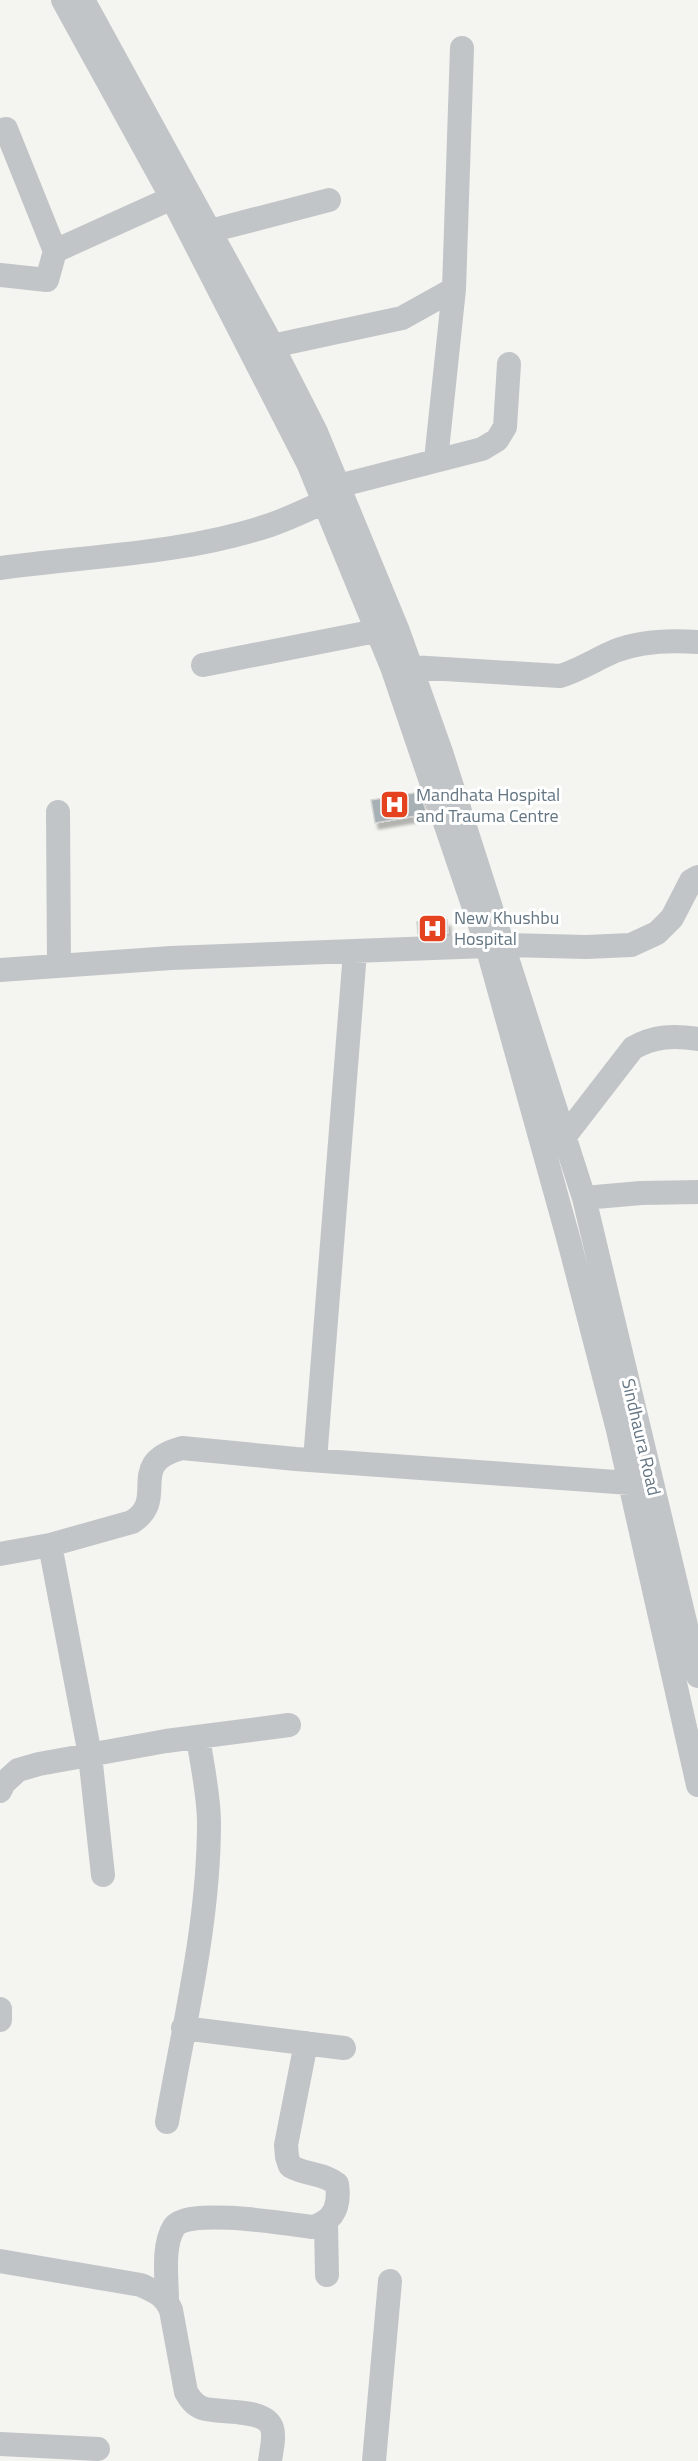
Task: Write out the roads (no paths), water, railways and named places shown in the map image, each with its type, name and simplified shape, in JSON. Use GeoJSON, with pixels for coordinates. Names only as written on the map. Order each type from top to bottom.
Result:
{"type":"FeatureCollection","features":[{"type":"Feature","properties":{"kind":"street"},"geometry":{"type":"LineString","coordinates":[[63,0],[172,198],[308,464],[330,495],[411,667],[441,752],[495,946],[630,1483],[698,1785]]}},
{"type":"Feature","properties":{"kind":"street"},"geometry":{"type":"LineString","coordinates":[[83,0],[210,231],[316,432],[330,495],[376,632],[392,667],[495,946]]}},
{"type":"Feature","properties":{"kind":"street"},"geometry":{"type":"LineString","coordinates":[[436,460],[454,289],[462,48]]}},
{"type":"Feature","properties":{"kind":"street"},"geometry":{"type":"LineString","coordinates":[[0,131],[6,129],[55,251],[47,280],[0,275]]}},
{"type":"Feature","properties":{"kind":"street"},"geometry":{"type":"LineString","coordinates":[[55,251],[172,198]]}},
{"type":"Feature","properties":{"kind":"street"},"geometry":{"type":"LineString","coordinates":[[210,231],[329,200]]}},
{"type":"Feature","properties":{"kind":"street"},"geometry":{"type":"LineString","coordinates":[[272,346],[402,318],[454,289]]}},
{"type":"Feature","properties":{"kind":"street"},"geometry":{"type":"LineString","coordinates":[[0,568],[150,551],[267,526],[330,495],[436,460],[482,449],[497,440],[505,427],[509,364]]}},
{"type":"Feature","properties":{"kind":"street"},"geometry":{"type":"LineString","coordinates":[[203,665],[376,632]]}},
{"type":"Feature","properties":{"kind":"street"},"geometry":{"type":"LineString","coordinates":[[411,667],[560,676],[580,670],[615,651],[634,644],[698,642]]}},
{"type":"Feature","properties":{"kind":"street"},"geometry":{"type":"LineString","coordinates":[[58,812],[59,966]]}},
{"type":"Feature","properties":{"kind":"street"},"geometry":{"type":"LineString","coordinates":[[0,970],[171,958],[495,946],[631,945],[657,933],[672,918],[691,881],[698,877]]}},
{"type":"Feature","properties":{"kind":"street","name":"Sindhaura Road"},"geometry":{"type":"LineString","coordinates":[[495,946],[565,1136],[584,1198],[698,1676]]}},
{"type":"Feature","properties":{"kind":"street"},"geometry":{"type":"LineString","coordinates":[[315,1460],[355,952]]}},
{"type":"Feature","properties":{"kind":"street"},"geometry":{"type":"LineString","coordinates":[[565,1136],[633,1048],[647,1040],[666,1036],[698,1039]]}},
{"type":"Feature","properties":{"kind":"street"},"geometry":{"type":"LineString","coordinates":[[584,1198],[641,1193],[698,1192]]}},
{"type":"Feature","properties":{"kind":"street"},"geometry":{"type":"LineString","coordinates":[[0,1554],[50,1545],[132,1522],[141,1517],[148,1506],[150,1470],[156,1459],[167,1452],[182,1448],[630,1483]]}},
{"type":"Feature","properties":{"kind":"street"},"geometry":{"type":"LineString","coordinates":[[50,1545],[90,1755],[103,1875]]}},
{"type":"Feature","properties":{"kind":"street"},"geometry":{"type":"LineString","coordinates":[[0,1791],[4,1783],[18,1770],[198,1737],[289,1725]]}},
{"type":"Feature","properties":{"kind":"street"},"geometry":{"type":"LineString","coordinates":[[167,2122],[200,1927],[208,1854],[209,1820],[198,1737]]}},
{"type":"Feature","properties":{"kind":"street"},"geometry":{"type":"LineString","coordinates":[[0,2008],[0,2020]]}},
{"type":"Feature","properties":{"kind":"street"},"geometry":{"type":"LineString","coordinates":[[183,2028],[344,2048]]}},
{"type":"Feature","properties":{"kind":"street"},"geometry":{"type":"LineString","coordinates":[[270,2461],[272,2428],[265,2418],[202,2408],[191,2402],[186,2392],[171,2310],[167,2300],[168,2246],[175,2225],[182,2220],[208,2216],[313,2227],[326,2223],[333,2215],[337,2204],[337,2184],[329,2178],[301,2172],[290,2166],[287,2157],[286,2145],[306,2043]]}},
{"type":"Feature","properties":{"kind":"street"},"geometry":{"type":"LineString","coordinates":[[326,2223],[327,2275]]}},
{"type":"Feature","properties":{"kind":"street"},"geometry":{"type":"LineString","coordinates":[[0,2261],[141,2285],[167,2300]]}},
{"type":"Feature","properties":{"kind":"street"},"geometry":{"type":"LineString","coordinates":[[374,2461],[390,2281]]}},
{"type":"Feature","properties":{"kind":"street"},"geometry":{"type":"LineString","coordinates":[[0,2444],[98,2449]]}},
{"type":"Feature","properties":{"kind":"place","name":"Mandhata Hospital and Trauma Centre"},"geometry":{"type":"Point","coordinates":[395,805]}},
{"type":"Feature","properties":{"kind":"place","name":"New Khushbu Hospital"},"geometry":{"type":"Point","coordinates":[433,928]}}]}
